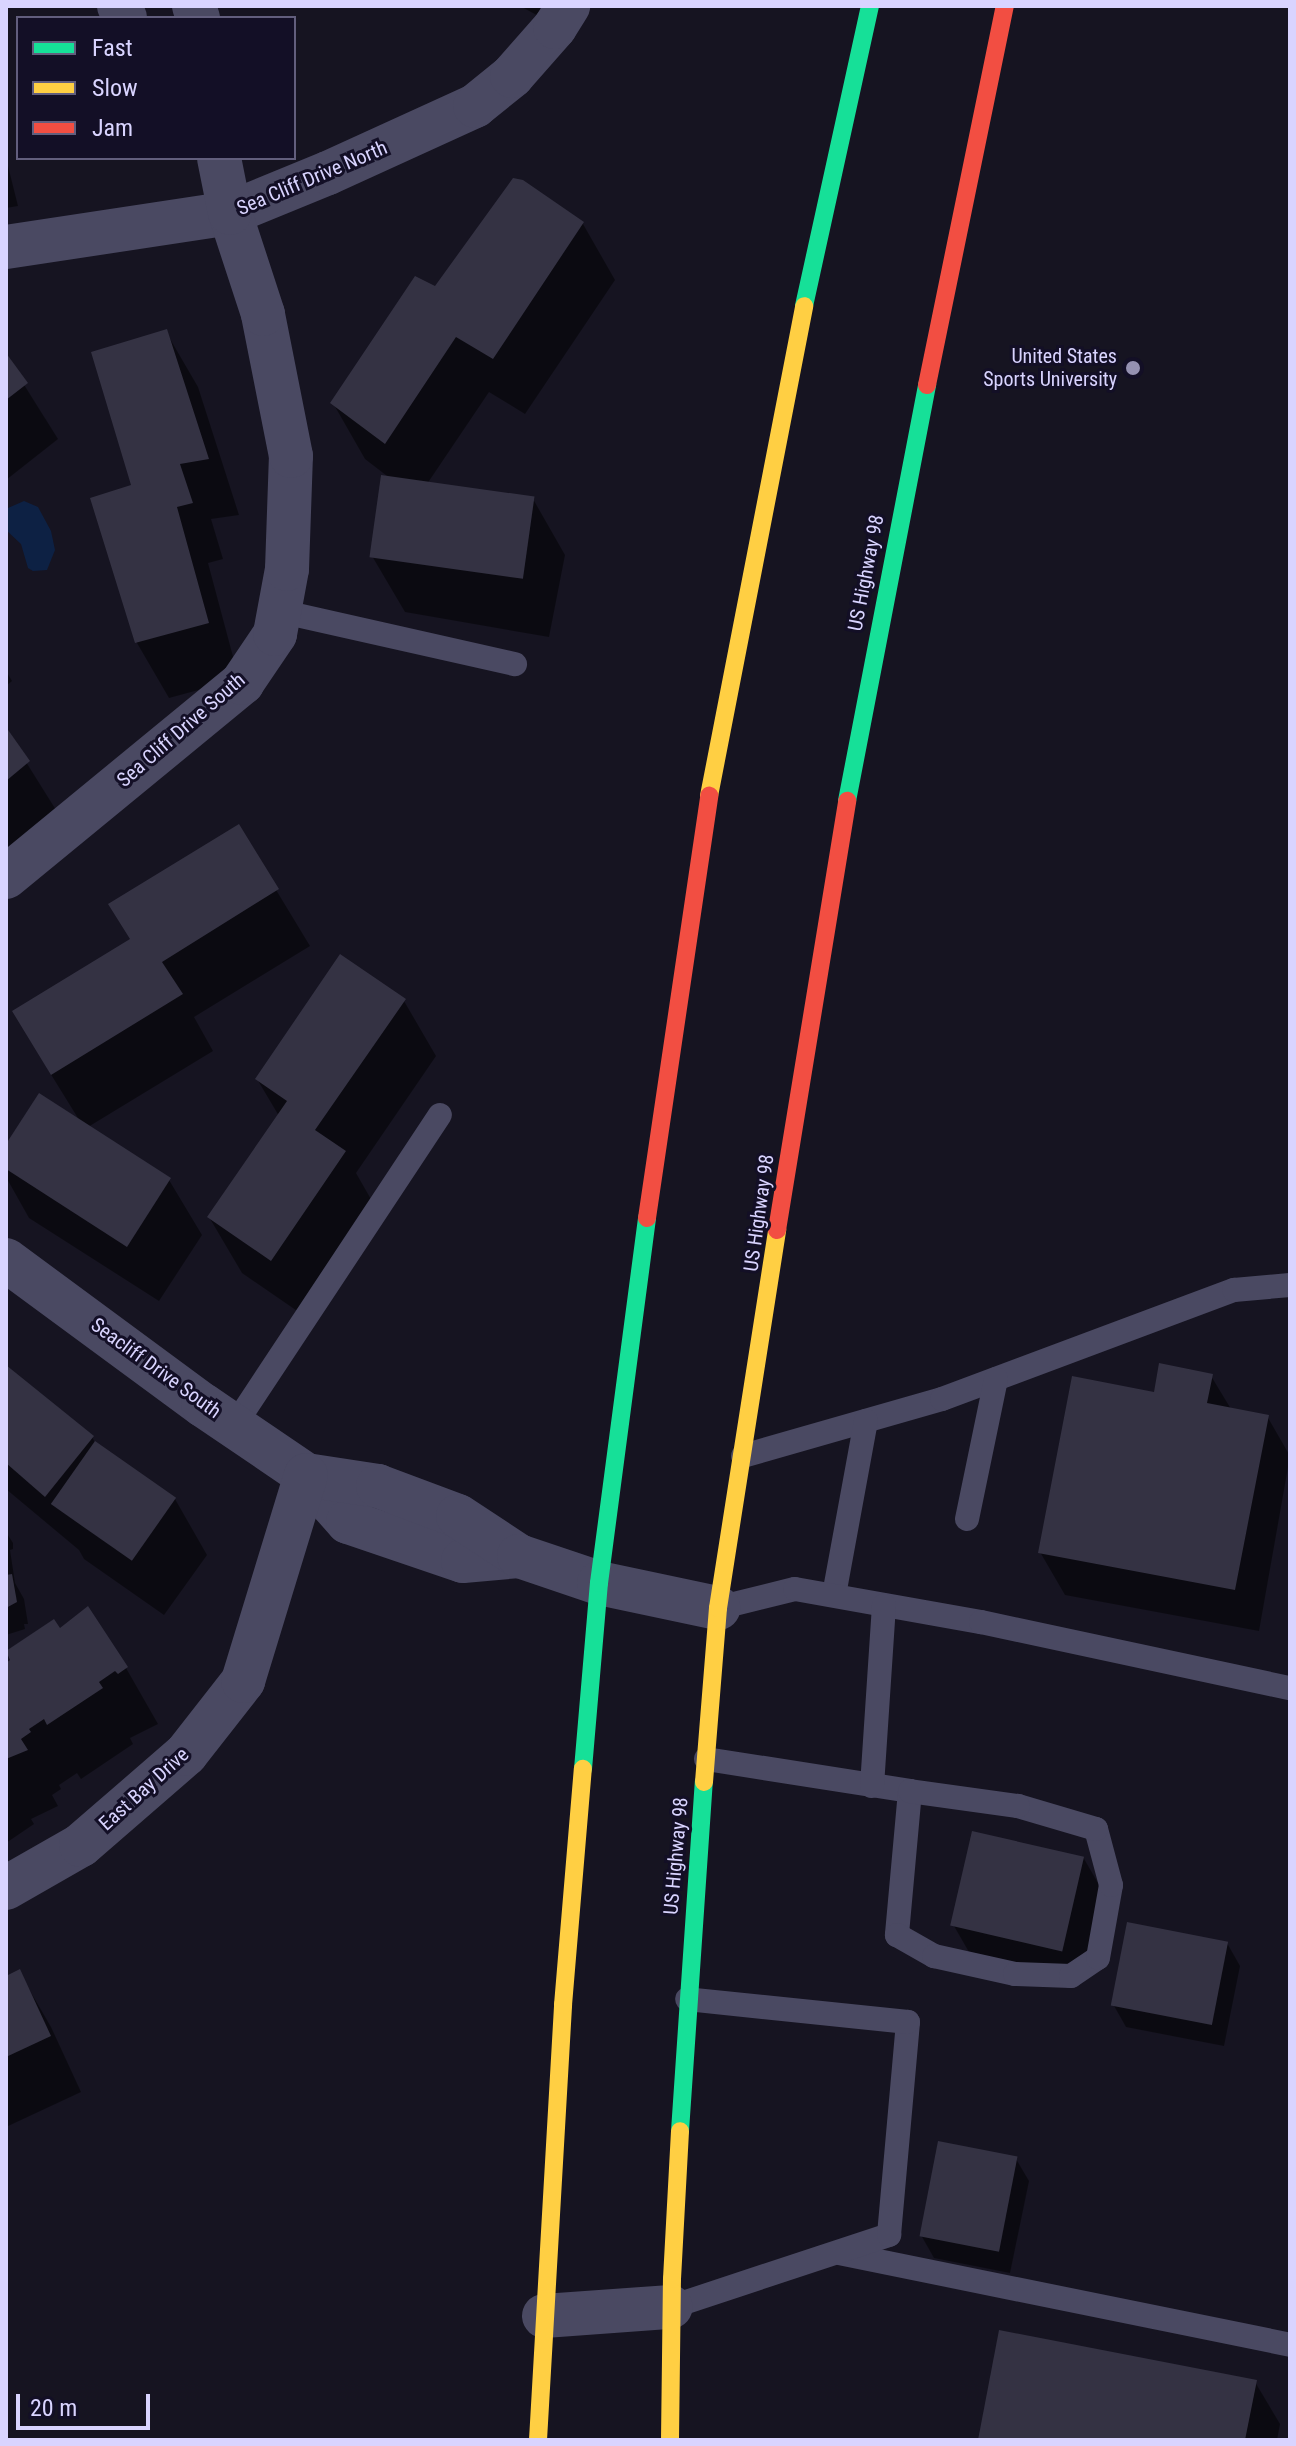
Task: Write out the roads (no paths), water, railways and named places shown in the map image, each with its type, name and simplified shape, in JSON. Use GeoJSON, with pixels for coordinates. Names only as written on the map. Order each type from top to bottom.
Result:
{"type":"FeatureCollection","features":[{"type":"Feature","properties":{"kind":"main road"},"geometry":{"type":"LineString","coordinates":[[538,2440],[563,2005],[599,1583],[664,1087],[712,777],[813,261],[870,6]]}},
{"type":"Feature","properties":{"kind":"main road","name":"US Highway 98"},"geometry":{"type":"LineString","coordinates":[[670,2440],[671,2307],[687,1999],[718,1608],[825,917],[901,509],[1005,6]]}},
{"type":"Feature","properties":{"kind":"street","name":"Sea Cliff Drive North"},"geometry":{"type":"LineString","coordinates":[[6,247],[230,213],[328,173],[475,106],[512,76],[555,27],[568,6]]}},
{"type":"Feature","properties":{"kind":"street","name":"Sea Cliff Drive South"},"geometry":{"type":"LineString","coordinates":[[6,877],[242,683],[275,634],[287,569],[291,456],[263,314],[216,161]]}},
{"type":"Feature","properties":{"kind":"street","name":"Seacliff Drive South"},"geometry":{"type":"LineString","coordinates":[[6,1260],[306,1475],[348,1522],[463,1561],[519,1556],[599,1583],[718,1608]]}},
{"type":"Feature","properties":{"kind":"street","name":"East Bay Drive"},"geometry":{"type":"LineString","coordinates":[[6,1888],[81,1845],[186,1754],[243,1681],[306,1475]]}},
{"type":"Feature","properties":{"kind":"street"},"geometry":{"type":"LineString","coordinates":[[544,2316],[671,2307]]}},
{"type":"Feature","properties":{"kind":"lane"},"geometry":{"type":"LineString","coordinates":[[279,611],[515,664]]}},
{"type":"Feature","properties":{"kind":"lane"},"geometry":{"type":"LineString","coordinates":[[234,1426],[440,1115]]}},
{"type":"Feature","properties":{"kind":"lane"},"geometry":{"type":"LineString","coordinates":[[743,1456],[996,1379],[1234,1290],[1290,1285]]}},
{"type":"Feature","properties":{"kind":"lane"},"geometry":{"type":"LineString","coordinates":[[967,1519],[996,1379]]}},
{"type":"Feature","properties":{"kind":"lane"},"geometry":{"type":"LineString","coordinates":[[834,1595],[866,1421]]}},
{"type":"Feature","properties":{"kind":"lane"},"geometry":{"type":"LineString","coordinates":[[718,1608],[795,1589],[1290,1688]]}},
{"type":"Feature","properties":{"kind":"lane"},"geometry":{"type":"LineString","coordinates":[[872,1786],[884,1605]]}},
{"type":"Feature","properties":{"kind":"lane"},"geometry":{"type":"LineString","coordinates":[[706,1759],[1018,1806],[1096,1829],[1111,1885],[1098,1958],[1071,1976],[1015,1974],[934,1956],[897,1935],[910,1791]]}},
{"type":"Feature","properties":{"kind":"lane"},"geometry":{"type":"LineString","coordinates":[[671,2307],[889,2235],[908,2022],[687,1999]]}},
{"type":"Feature","properties":{"kind":"lane"},"geometry":{"type":"LineString","coordinates":[[837,2252],[1290,2345]]}},
{"type":"Feature","properties":{"kind":"water"},"geometry":{"type":"Polygon","coordinates":[[[24,501],[38,507],[51,531],[55,550],[47,570],[33,571],[28,568],[21,544],[6,530],[8,508],[24,501]]]}},
{"type":"Feature","properties":{"kind":"place","name":"United States Sports University"},"geometry":{"type":"Point","coordinates":[1133,368]}}]}
